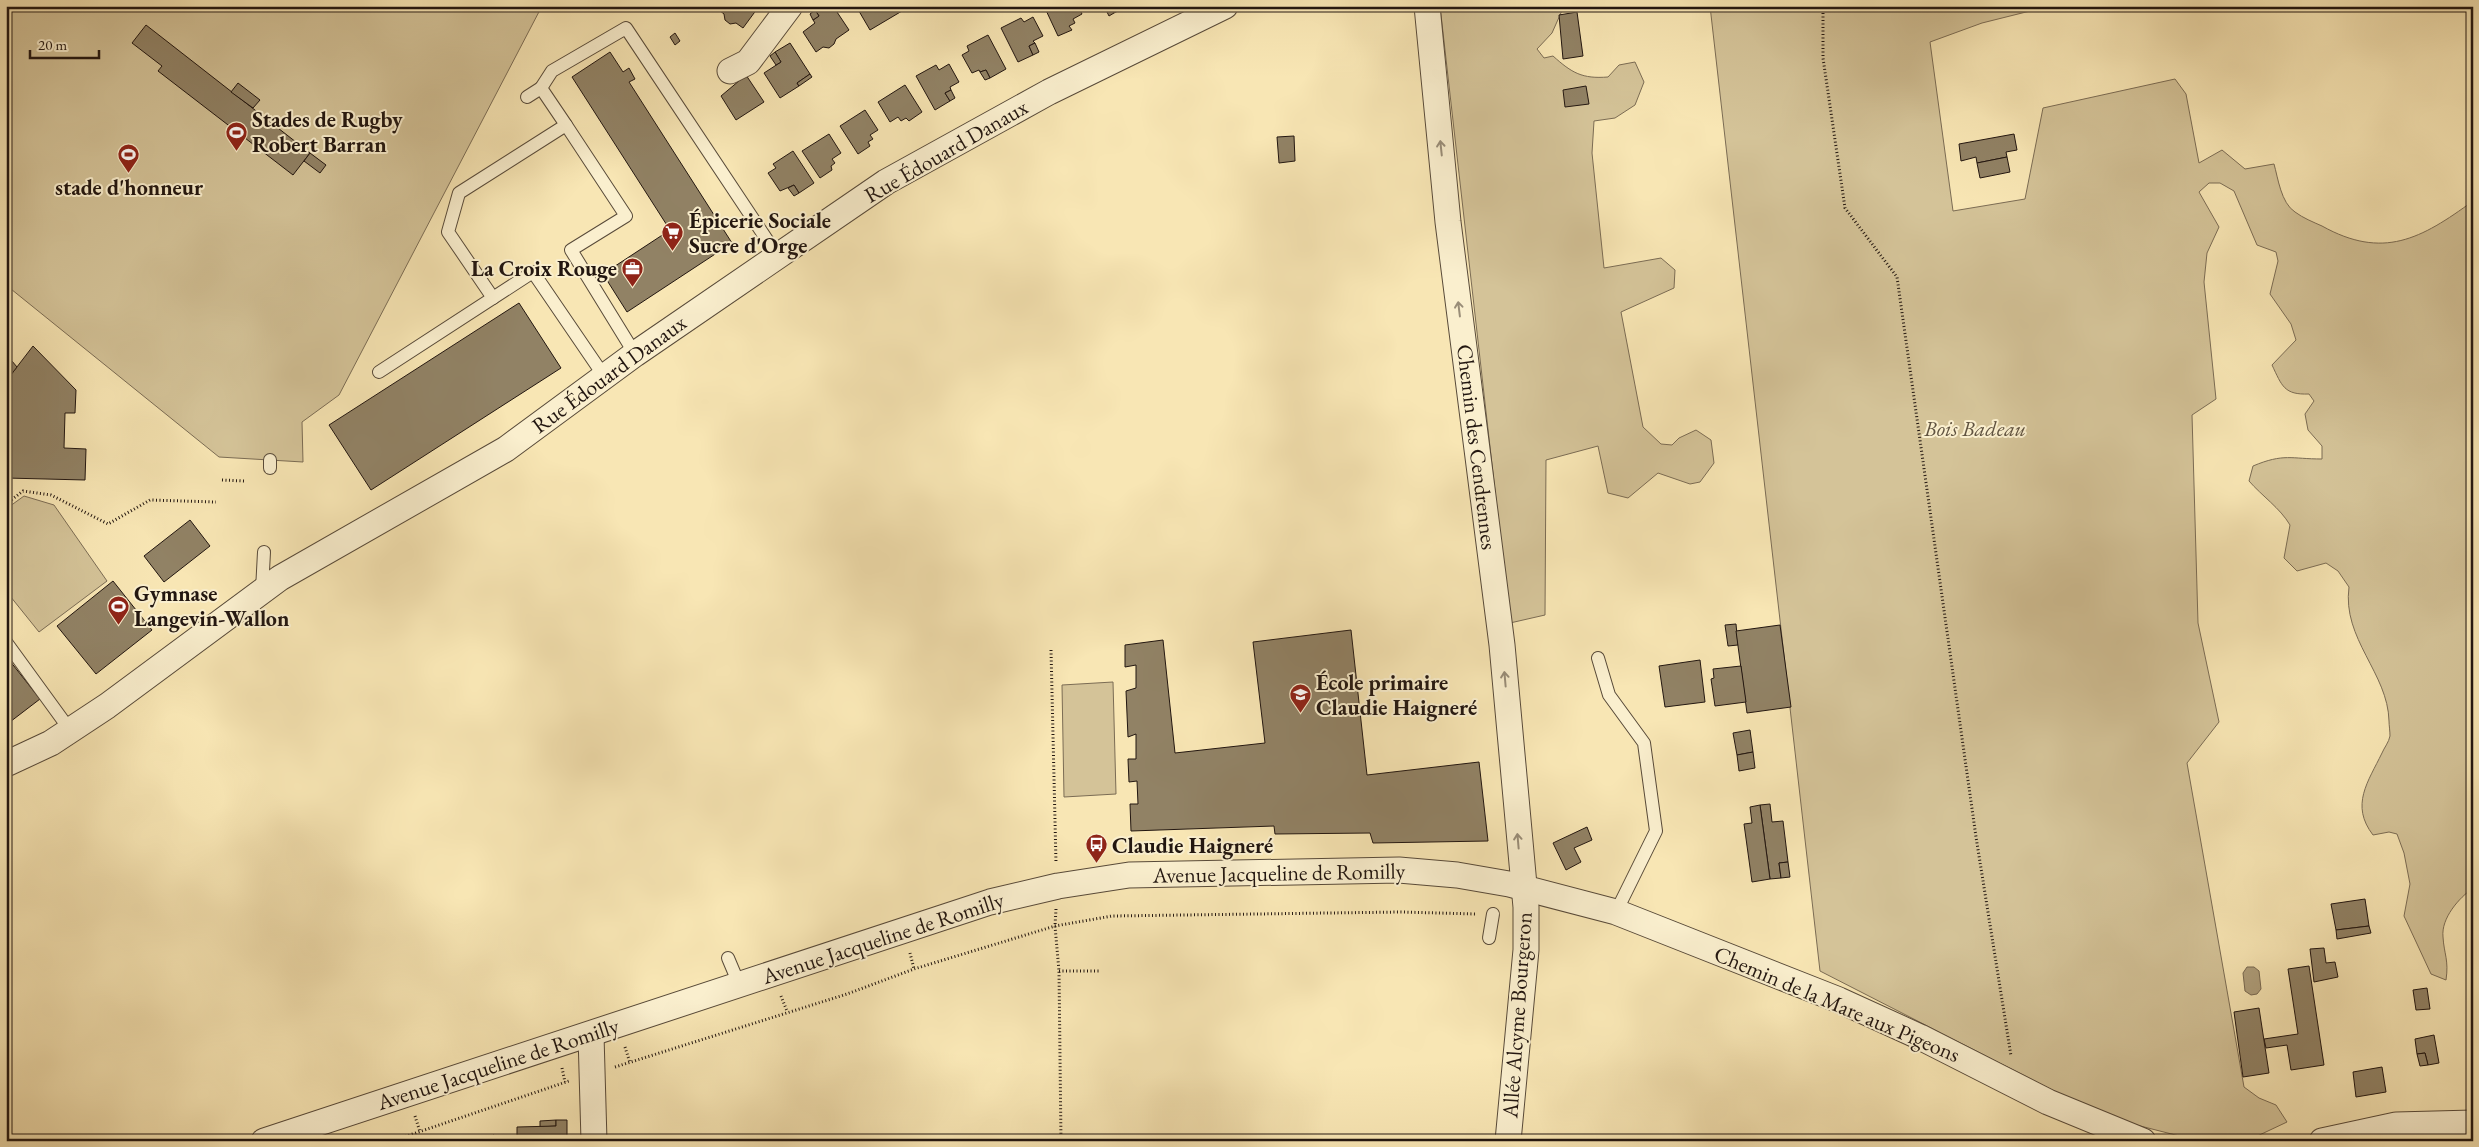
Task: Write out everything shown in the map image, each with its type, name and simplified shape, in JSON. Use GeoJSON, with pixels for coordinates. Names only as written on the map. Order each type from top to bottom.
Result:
{"type":"FeatureCollection","features":[{"type":"Feature","properties":{"kind":"street"},"geometry":{"type":"LineString","coordinates":[[730,71],[748,62],[790,6]]}},
{"type":"Feature","properties":{"kind":"street","name":"Rue Édouard Danaux"},"geometry":{"type":"LineString","coordinates":[[6,764],[43,747],[107,706],[262,590],[506,449],[604,376],[777,255],[903,173],[1049,92],[1225,6]]}},
{"type":"Feature","properties":{"kind":"street","name":"Chemin des Cendrennes"},"geometry":{"type":"LineString","coordinates":[[1427,6],[1448,222],[1502,645],[1524,889]]}},
{"type":"Feature","properties":{"kind":"street","name":"Avenue Jacqueline de Romilly"},"geometry":{"type":"LineString","coordinates":[[264,1141],[591,1035],[739,984],[990,902],[1058,886],[1129,875],[1399,870],[1457,875],[1509,884],[1524,889]]}},
{"type":"Feature","properties":{"kind":"street","name":"Chemin de la Mare aux Pigeons"},"geometry":{"type":"LineString","coordinates":[[1524,889],[1616,912],[1839,1000],[1928,1040],[2048,1102],[2143,1141]]}},
{"type":"Feature","properties":{"kind":"street","name":"Allée Alcyme Bourgeron"},"geometry":{"type":"LineString","coordinates":[[1508,1141],[1526,950],[1524,889]]}},
{"type":"Feature","properties":{"kind":"street"},"geometry":{"type":"LineString","coordinates":[[591,1035],[594,1141]]}},
{"type":"Feature","properties":{"kind":"street"},"geometry":{"type":"LineString","coordinates":[[2322,1141],[2396,1125],[2473,1123]]}},
{"type":"Feature","properties":{"kind":"lane"},"geometry":{"type":"LineString","coordinates":[[526,97],[541,88],[552,71],[626,28],[777,255]]}},
{"type":"Feature","properties":{"kind":"lane"},"geometry":{"type":"LineString","coordinates":[[541,88],[626,216],[571,250],[636,354]]}},
{"type":"Feature","properties":{"kind":"lane"},"geometry":{"type":"LineString","coordinates":[[493,298],[448,232],[459,194],[566,125]]}},
{"type":"Feature","properties":{"kind":"lane"},"geometry":{"type":"LineString","coordinates":[[379,372],[533,272],[604,376]]}},
{"type":"Feature","properties":{"kind":"lane"},"geometry":{"type":"LineString","coordinates":[[262,590],[264,552]]}},
{"type":"Feature","properties":{"kind":"lane"},"geometry":{"type":"LineString","coordinates":[[6,642],[70,730]]}},
{"type":"Feature","properties":{"kind":"lane"},"geometry":{"type":"LineString","coordinates":[[1598,658],[1609,695],[1644,744],[1656,831],[1616,912]]}},
{"type":"Feature","properties":{"kind":"lane"},"geometry":{"type":"LineString","coordinates":[[1489,938],[1493,914]]}},
{"type":"Feature","properties":{"kind":"lane"},"geometry":{"type":"LineString","coordinates":[[728,958],[739,984]]}},
{"type":"Feature","properties":{"kind":"path"},"geometry":{"type":"LineString","coordinates":[[1823,6],[1823,58],[1846,208],[1897,277],[1976,837],[2016,1085]]}},
{"type":"Feature","properties":{"kind":"path"},"geometry":{"type":"LineString","coordinates":[[222,480],[244,482]]}},
{"type":"Feature","properties":{"kind":"path"},"geometry":{"type":"LineString","coordinates":[[6,504],[23,491],[52,495],[108,524],[150,500],[216,502]]}},
{"type":"Feature","properties":{"kind":"path"},"geometry":{"type":"LineString","coordinates":[[1051,650],[1058,886],[1055,926],[1060,971],[1061,1141]]}},
{"type":"Feature","properties":{"kind":"path","name":"Avenue Jacqueline de Romilly"},"geometry":{"type":"LineString","coordinates":[[392,1141],[593,1074],[847,994],[914,969],[1055,926],[1112,916],[1183,913],[1401,912],[1493,914]]}},
{"type":"Feature","properties":{"kind":"path"},"geometry":{"type":"LineString","coordinates":[[1060,971],[1099,971]]}},
{"type":"Feature","properties":{"kind":"green space","name":"Stades de Rugby Robert Barran"},"geometry":{"type":"Polygon","coordinates":[[[16,6],[542,6],[339,395],[302,422],[303,462],[219,457],[6,285],[6,18],[16,6]]]}},
{"type":"Feature","properties":{"kind":"green space"},"geometry":{"type":"Polygon","coordinates":[[[1440,6],[1564,6],[1552,33],[1537,49],[1544,58],[1553,56],[1572,71],[1591,77],[1608,77],[1619,65],[1635,62],[1644,82],[1635,105],[1615,118],[1594,121],[1592,153],[1604,268],[1661,258],[1675,270],[1674,288],[1621,312],[1643,427],[1661,444],[1672,445],[1679,438],[1696,430],[1711,440],[1714,463],[1700,482],[1690,484],[1658,473],[1628,498],[1608,493],[1598,446],[1546,460],[1545,615],[1510,623],[1440,6]]]}},
{"type":"Feature","properties":{"kind":"green space","name":"Bois Badeau"},"geometry":{"type":"Polygon","coordinates":[[[1710,6],[2050,6],[1982,23],[1930,42],[1953,211],[2025,199],[2043,108],[2175,79],[2186,94],[2199,163],[2222,150],[2245,169],[2274,164],[2283,197],[2290,208],[2305,218],[2344,236],[2364,242],[2383,243],[2401,240],[2418,235],[2436,226],[2473,201],[2473,888],[2452,909],[2445,923],[2443,937],[2447,962],[2446,980],[2431,974],[2404,916],[2410,884],[2404,853],[2397,834],[2389,832],[2373,835],[2366,824],[2363,814],[2362,804],[2367,784],[2389,740],[2390,732],[2387,704],[2352,623],[2349,606],[2349,587],[2338,571],[2326,563],[2297,571],[2284,558],[2290,525],[2281,513],[2249,481],[2253,466],[2273,459],[2322,459],[2322,446],[2308,430],[2305,414],[2314,401],[2309,394],[2294,393],[2285,388],[2278,379],[2272,365],[2296,340],[2291,324],[2270,294],[2278,261],[2276,252],[2257,245],[2234,191],[2220,183],[2209,183],[2199,192],[2219,227],[2207,253],[2204,282],[2216,399],[2192,415],[2198,623],[2219,722],[2187,763],[2244,1087],[2259,1098],[2276,1105],[2287,1122],[2251,1139],[2199,1141],[2105,1117],[1820,971],[1710,6]]]}},
{"type":"Feature","properties":{"kind":"green space"},"geometry":{"type":"Polygon","coordinates":[[[24,496],[54,505],[107,581],[39,632],[6,591],[6,509],[24,496]]]}},
{"type":"Feature","properties":{"kind":"green space"},"geometry":{"type":"Polygon","coordinates":[[[1113,682],[1116,794],[1064,797],[1062,685],[1113,682]]]}},
{"type":"Feature","properties":{"kind":"green space"},"geometry":{"type":"Polygon","coordinates":[[[2473,1137],[2473,1141],[2382,1141],[2473,1137]]]}},
{"type":"Feature","properties":{"kind":"shaded area"},"geometry":{"type":"Polygon","coordinates":[[[2247,967],[2254,967],[2259,971],[2261,989],[2257,994],[2251,995],[2245,991],[2243,973],[2247,967]]]}},
{"type":"Feature","properties":{"kind":"building"},"geometry":{"type":"Polygon","coordinates":[[[714,6],[754,6],[757,9],[743,28],[736,23],[730,24],[725,20],[724,14],[714,6]]]}},
{"type":"Feature","properties":{"kind":"building"},"geometry":{"type":"Polygon","coordinates":[[[821,6],[833,6],[849,30],[836,39],[829,48],[823,47],[816,52],[803,32],[815,23],[813,20],[819,16],[815,10],[821,6]]]}},
{"type":"Feature","properties":{"kind":"building"},"geometry":{"type":"Polygon","coordinates":[[[856,6],[899,6],[902,11],[870,30],[856,6]]]}},
{"type":"Feature","properties":{"kind":"building"},"geometry":{"type":"Polygon","coordinates":[[[1044,6],[1078,6],[1082,14],[1073,19],[1075,23],[1069,26],[1072,30],[1058,36],[1044,6]]]}},
{"type":"Feature","properties":{"kind":"building"},"geometry":{"type":"Polygon","coordinates":[[[1110,6],[1128,6],[1114,13],[1110,6]]]}},
{"type":"Feature","properties":{"kind":"building"},"geometry":{"type":"Polygon","coordinates":[[[1110,6],[1114,13],[1109,16],[1105,8],[1110,6]]]}},
{"type":"Feature","properties":{"kind":"building"},"geometry":{"type":"Polygon","coordinates":[[[815,10],[819,16],[813,20],[810,14],[815,10]]]}},
{"type":"Feature","properties":{"kind":"building"},"geometry":{"type":"Polygon","coordinates":[[[1577,12],[1583,56],[1563,59],[1559,15],[1577,12]]]}},
{"type":"Feature","properties":{"kind":"building"},"geometry":{"type":"Polygon","coordinates":[[[1033,17],[1043,36],[1033,41],[1035,43],[1029,46],[1033,55],[1018,62],[1001,28],[1021,18],[1024,22],[1033,17]]]}},
{"type":"Feature","properties":{"kind":"building"},"geometry":{"type":"Polygon","coordinates":[[[146,25],[310,153],[293,175],[158,71],[162,66],[132,43],[146,25]]]}},
{"type":"Feature","properties":{"kind":"building"},"geometry":{"type":"Polygon","coordinates":[[[675,33],[680,41],[675,45],[670,37],[675,33]]]}},
{"type":"Feature","properties":{"kind":"building"},"geometry":{"type":"Polygon","coordinates":[[[988,35],[1006,69],[990,78],[986,70],[972,73],[962,55],[969,51],[967,46],[988,35]]]}},
{"type":"Feature","properties":{"kind":"building"},"geometry":{"type":"Polygon","coordinates":[[[790,43],[810,74],[797,83],[799,86],[780,98],[764,73],[781,62],[775,52],[790,43]]]}},
{"type":"Feature","properties":{"kind":"building"},"geometry":{"type":"Polygon","coordinates":[[[1035,43],[1039,52],[1033,55],[1029,46],[1035,43]]]}},
{"type":"Feature","properties":{"kind":"building"},"geometry":{"type":"Polygon","coordinates":[[[610,52],[623,72],[629,68],[635,79],[629,82],[732,243],[627,312],[603,274],[670,230],[572,77],[610,52]]]}},
{"type":"Feature","properties":{"kind":"building"},"geometry":{"type":"Polygon","coordinates":[[[775,52],[781,62],[776,65],[770,56],[775,52]]]}},
{"type":"Feature","properties":{"kind":"building"},"geometry":{"type":"Polygon","coordinates":[[[949,64],[959,82],[950,87],[951,90],[945,93],[950,101],[935,110],[916,76],[936,65],[939,70],[949,64]]]}},
{"type":"Feature","properties":{"kind":"building"},"geometry":{"type":"Polygon","coordinates":[[[986,70],[990,78],[985,80],[980,72],[986,70]]]}},
{"type":"Feature","properties":{"kind":"building"},"geometry":{"type":"Polygon","coordinates":[[[810,74],[812,77],[799,86],[797,83],[810,74]]]}},
{"type":"Feature","properties":{"kind":"building"},"geometry":{"type":"Polygon","coordinates":[[[746,75],[764,102],[736,120],[721,96],[746,75]]]}},
{"type":"Feature","properties":{"kind":"building"},"geometry":{"type":"Polygon","coordinates":[[[238,83],[260,100],[253,108],[231,92],[238,83]]]}},
{"type":"Feature","properties":{"kind":"building"},"geometry":{"type":"Polygon","coordinates":[[[905,85],[922,112],[909,121],[906,118],[901,121],[898,117],[890,122],[878,102],[905,85]]]}},
{"type":"Feature","properties":{"kind":"building"},"geometry":{"type":"Polygon","coordinates":[[[1586,86],[1589,104],[1565,107],[1563,90],[1586,86]]]}},
{"type":"Feature","properties":{"kind":"building"},"geometry":{"type":"Polygon","coordinates":[[[951,90],[955,98],[950,101],[945,93],[951,90]]]}},
{"type":"Feature","properties":{"kind":"building"},"geometry":{"type":"Polygon","coordinates":[[[865,110],[878,130],[870,135],[873,139],[868,142],[870,146],[858,154],[840,126],[865,110]]]}},
{"type":"Feature","properties":{"kind":"building"},"geometry":{"type":"Polygon","coordinates":[[[829,134],[841,153],[832,159],[835,163],[831,166],[832,170],[820,178],[802,151],[829,134]]]}},
{"type":"Feature","properties":{"kind":"building"},"geometry":{"type":"Polygon","coordinates":[[[2014,134],[2017,150],[2006,152],[2007,157],[1977,163],[1976,157],[1961,161],[1959,144],[2014,134]]]}},
{"type":"Feature","properties":{"kind":"building"},"geometry":{"type":"Polygon","coordinates":[[[1294,136],[1295,161],[1279,163],[1277,137],[1294,136]]]}},
{"type":"Feature","properties":{"kind":"building"},"geometry":{"type":"Polygon","coordinates":[[[793,151],[814,183],[799,193],[794,185],[780,191],[768,173],[776,168],[773,164],[793,151]]]}},
{"type":"Feature","properties":{"kind":"building"},"geometry":{"type":"Polygon","coordinates":[[[310,153],[326,165],[320,173],[304,161],[310,153]]]}},
{"type":"Feature","properties":{"kind":"building"},"geometry":{"type":"Polygon","coordinates":[[[2007,157],[2010,172],[1980,178],[1977,163],[2007,157]]]}},
{"type":"Feature","properties":{"kind":"building"},"geometry":{"type":"Polygon","coordinates":[[[794,185],[799,193],[794,196],[788,188],[794,185]]]}},
{"type":"Feature","properties":{"kind":"building"},"geometry":{"type":"Polygon","coordinates":[[[519,303],[561,368],[371,490],[329,425],[519,303]]]}},
{"type":"Feature","properties":{"kind":"building"},"geometry":{"type":"Polygon","coordinates":[[[33,346],[76,390],[75,413],[65,413],[64,448],[86,449],[85,480],[6,478],[6,373],[10,376],[33,346]]]}},
{"type":"Feature","properties":{"kind":"building"},"geometry":{"type":"Polygon","coordinates":[[[6,354],[17,367],[10,376],[6,373],[6,354]]]}},
{"type":"Feature","properties":{"kind":"building"},"geometry":{"type":"Polygon","coordinates":[[[190,520],[210,546],[164,582],[144,556],[190,520]]]}},
{"type":"Feature","properties":{"kind":"building"},"geometry":{"type":"Polygon","coordinates":[[[113,581],[152,630],[96,674],[57,626],[113,581]]]}},
{"type":"Feature","properties":{"kind":"building"},"geometry":{"type":"Polygon","coordinates":[[[1736,624],[1738,645],[1728,646],[1725,625],[1736,624]]]}},
{"type":"Feature","properties":{"kind":"building"},"geometry":{"type":"Polygon","coordinates":[[[1780,625],[1791,707],[1747,713],[1736,631],[1780,625]]]}},
{"type":"Feature","properties":{"kind":"building"},"geometry":{"type":"Polygon","coordinates":[[[1351,630],[1367,775],[1479,762],[1488,841],[1373,843],[1370,833],[1275,834],[1274,826],[1131,831],[1130,804],[1138,804],[1137,781],[1129,782],[1128,759],[1136,759],[1136,734],[1128,737],[1126,691],[1136,688],[1136,665],[1125,667],[1125,645],[1163,640],[1175,753],[1265,743],[1253,642],[1351,630]]]}},
{"type":"Feature","properties":{"kind":"building"},"geometry":{"type":"Polygon","coordinates":[[[6,656],[40,699],[6,725],[6,656]]]}},
{"type":"Feature","properties":{"kind":"building"},"geometry":{"type":"Polygon","coordinates":[[[1700,660],[1705,702],[1665,707],[1659,666],[1700,660]]]}},
{"type":"Feature","properties":{"kind":"building"},"geometry":{"type":"Polygon","coordinates":[[[1741,666],[1746,702],[1715,706],[1711,679],[1714,678],[1713,669],[1741,666]]]}},
{"type":"Feature","properties":{"kind":"building"},"geometry":{"type":"Polygon","coordinates":[[[1750,730],[1753,752],[1737,755],[1733,733],[1750,730]]]}},
{"type":"Feature","properties":{"kind":"building"},"geometry":{"type":"Polygon","coordinates":[[[1753,752],[1755,768],[1739,771],[1737,755],[1753,752]]]}},
{"type":"Feature","properties":{"kind":"building"},"geometry":{"type":"Polygon","coordinates":[[[1770,804],[1772,822],[1783,821],[1788,862],[1779,863],[1781,878],[1770,879],[1760,805],[1770,804]]]}},
{"type":"Feature","properties":{"kind":"building"},"geometry":{"type":"Polygon","coordinates":[[[1760,805],[1770,879],[1752,882],[1744,824],[1752,823],[1750,807],[1760,805]]]}},
{"type":"Feature","properties":{"kind":"building"},"geometry":{"type":"Polygon","coordinates":[[[1587,827],[1592,840],[1574,848],[1581,862],[1566,870],[1553,843],[1587,827]]]}},
{"type":"Feature","properties":{"kind":"building"},"geometry":{"type":"Polygon","coordinates":[[[1788,862],[1790,877],[1781,878],[1779,863],[1788,862]]]}},
{"type":"Feature","properties":{"kind":"building"},"geometry":{"type":"Polygon","coordinates":[[[2365,899],[2369,926],[2336,930],[2331,904],[2365,899]]]}},
{"type":"Feature","properties":{"kind":"building"},"geometry":{"type":"Polygon","coordinates":[[[2369,926],[2371,933],[2337,939],[2336,930],[2369,926]]]}},
{"type":"Feature","properties":{"kind":"building"},"geometry":{"type":"Polygon","coordinates":[[[2324,948],[2326,963],[2335,962],[2338,977],[2314,982],[2310,949],[2324,948]]]}},
{"type":"Feature","properties":{"kind":"building"},"geometry":{"type":"Polygon","coordinates":[[[2309,966],[2324,1065],[2291,1070],[2287,1045],[2266,1048],[2264,1039],[2298,1034],[2288,969],[2309,966]]]}},
{"type":"Feature","properties":{"kind":"building"},"geometry":{"type":"Polygon","coordinates":[[[2427,988],[2430,1009],[2416,1010],[2413,990],[2427,988]]]}},
{"type":"Feature","properties":{"kind":"building"},"geometry":{"type":"Polygon","coordinates":[[[2259,1008],[2269,1073],[2243,1077],[2234,1012],[2259,1008]]]}},
{"type":"Feature","properties":{"kind":"building"},"geometry":{"type":"Polygon","coordinates":[[[2434,1035],[2439,1063],[2428,1065],[2425,1053],[2417,1054],[2415,1039],[2434,1035]]]}},
{"type":"Feature","properties":{"kind":"building"},"geometry":{"type":"Polygon","coordinates":[[[2425,1053],[2428,1065],[2420,1066],[2417,1054],[2425,1053]]]}},
{"type":"Feature","properties":{"kind":"building"},"geometry":{"type":"Polygon","coordinates":[[[2382,1067],[2386,1092],[2356,1097],[2353,1072],[2382,1067]]]}},
{"type":"Feature","properties":{"kind":"building"},"geometry":{"type":"Polygon","coordinates":[[[556,1120],[556,1126],[540,1127],[540,1121],[556,1120]]]}},
{"type":"Feature","properties":{"kind":"building"},"geometry":{"type":"Polygon","coordinates":[[[556,1120],[567,1120],[567,1141],[517,1141],[517,1127],[556,1126],[556,1120]]]}},
{"type":"Feature","properties":{"kind":"building"},"geometry":{"type":"Polygon","coordinates":[[[494,1135],[494,1141],[476,1141],[494,1135]]]}},
{"type":"Feature","properties":{"kind":"place","name":"Stades de Rugby Robert Barran"},"geometry":{"type":"Point","coordinates":[236,151]}},
{"type":"Feature","properties":{"kind":"place","name":"stade d'honneur"},"geometry":{"type":"Point","coordinates":[129,173]}},
{"type":"Feature","properties":{"kind":"place","name":"Épicerie Sociale Sucre d'Orge"},"geometry":{"type":"Point","coordinates":[673,252]}},
{"type":"Feature","properties":{"kind":"place","name":"La Croix Rouge"},"geometry":{"type":"Point","coordinates":[633,287]}},
{"type":"Feature","properties":{"kind":"place","name":"Gymnase Langevin-Wallon"},"geometry":{"type":"Point","coordinates":[118,625]}},
{"type":"Feature","properties":{"kind":"place","name":"École primaire Claudie Haigneré"},"geometry":{"type":"Point","coordinates":[1300,714]}},
{"type":"Feature","properties":{"kind":"place","name":"Claudie Haigneré"},"geometry":{"type":"Point","coordinates":[1096,864]}}]}
